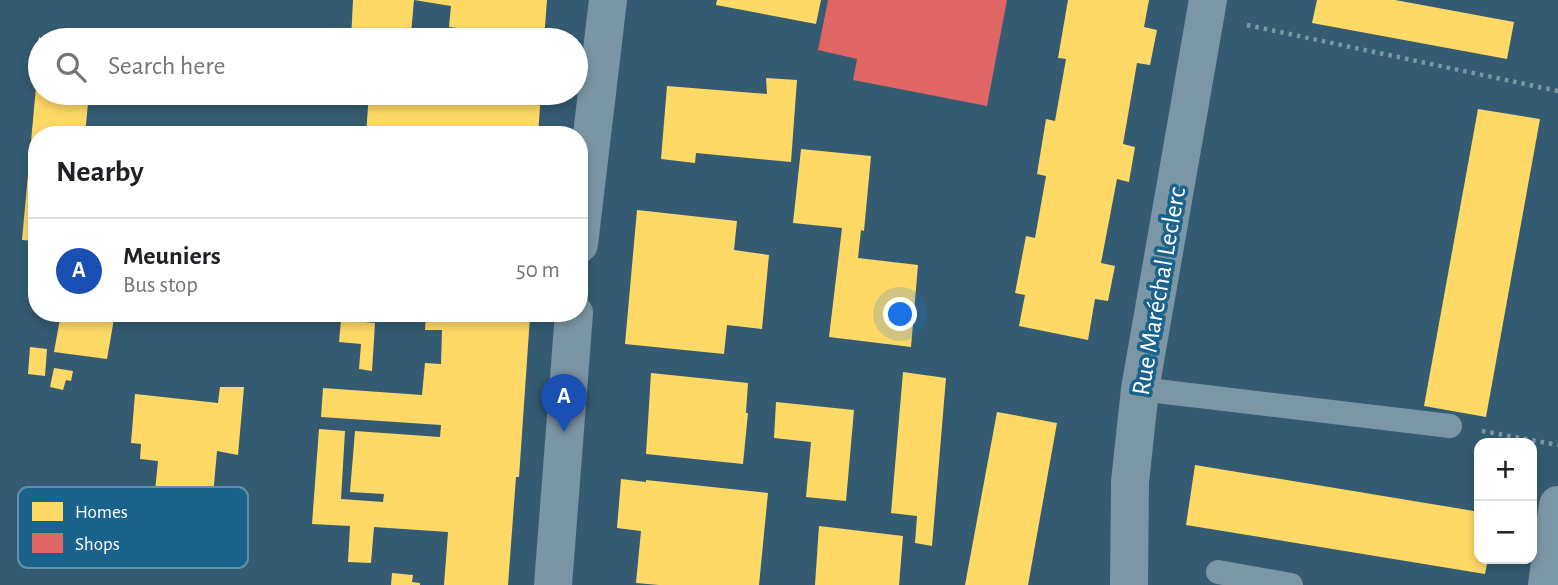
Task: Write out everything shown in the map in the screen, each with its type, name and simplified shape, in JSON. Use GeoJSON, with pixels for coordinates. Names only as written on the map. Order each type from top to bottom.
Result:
{"type":"FeatureCollection","features":[{"type":"Feature","properties":{"kind":"main road"},"geometry":{"type":"LineString","coordinates":[[588,168],[608,0]]}},
{"type":"Feature","properties":{"kind":"main road"},"geometry":{"type":"LineString","coordinates":[[553,585],[573,322]]}},
{"type":"Feature","properties":{"kind":"street","name":"Rue Maréchal Leclerc"},"geometry":{"type":"LineString","coordinates":[[1129,585],[1130,482],[1140,389],[1207,8]]}},
{"type":"Feature","properties":{"kind":"street"},"geometry":{"type":"LineString","coordinates":[[1547,585],[1558,505]]}},
{"type":"Feature","properties":{"kind":"lane"},"geometry":{"type":"LineString","coordinates":[[1140,389],[1450,426]]}},
{"type":"Feature","properties":{"kind":"lane"},"geometry":{"type":"LineString","coordinates":[[1217,572],[1291,585]]}},
{"type":"Feature","properties":{"kind":"path"},"geometry":{"type":"LineString","coordinates":[[1207,8],[1558,90]]}},
{"type":"Feature","properties":{"kind":"path"},"geometry":{"type":"LineString","coordinates":[[1450,426],[1558,445]]}},
{"type":"Feature","properties":{"kind":"building: Homes"},"geometry":{"type":"Polygon","coordinates":[[[353,0],[414,0],[412,28],[352,28],[353,0]]]}},
{"type":"Feature","properties":{"kind":"building: Homes"},"geometry":{"type":"Polygon","coordinates":[[[414,0],[547,0],[545,28],[449,27],[451,6],[414,0]]]}},
{"type":"Feature","properties":{"kind":"building: Homes"},"geometry":{"type":"Polygon","coordinates":[[[717,0],[821,0],[816,24],[716,5],[717,0]]]}},
{"type":"Feature","properties":{"kind":"building: Homes"},"geometry":{"type":"Polygon","coordinates":[[[1068,0],[1149,0],[1144,27],[1157,30],[1150,65],[1137,63],[1123,144],[1135,147],[1129,182],[1117,179],[1101,263],[1115,266],[1108,301],[1095,299],[1088,340],[1019,326],[1025,295],[1015,293],[1026,236],[1035,238],[1046,176],[1037,174],[1046,119],[1055,121],[1066,59],[1058,58],[1068,0]]]}},
{"type":"Feature","properties":{"kind":"building: Homes"},"geometry":{"type":"Polygon","coordinates":[[[1317,0],[1395,0],[1514,22],[1507,59],[1312,23],[1317,0]]]}},
{"type":"Feature","properties":{"kind":"building: Homes"},"geometry":{"type":"Polygon","coordinates":[[[766,78],[797,80],[791,162],[696,153],[695,163],[661,159],[667,86],[767,94],[766,78]]]}},
{"type":"Feature","properties":{"kind":"building: Homes"},"geometry":{"type":"Polygon","coordinates":[[[34,105],[88,105],[86,126],[32,126],[34,105]]]}},
{"type":"Feature","properties":{"kind":"building: Homes"},"geometry":{"type":"Polygon","coordinates":[[[368,105],[540,105],[539,126],[367,126],[368,105]]]}},
{"type":"Feature","properties":{"kind":"building: Homes"},"geometry":{"type":"Polygon","coordinates":[[[1478,109],[1540,119],[1486,417],[1424,406],[1478,109]]]}},
{"type":"Feature","properties":{"kind":"building: Homes"},"geometry":{"type":"Polygon","coordinates":[[[801,149],[871,156],[864,231],[861,230],[858,258],[918,265],[911,347],[829,337],[842,228],[793,223],[801,149]]]}},
{"type":"Feature","properties":{"kind":"building: Homes"},"geometry":{"type":"Polygon","coordinates":[[[28,174],[28,240],[22,240],[28,174]]]}},
{"type":"Feature","properties":{"kind":"building: Homes"},"geometry":{"type":"Polygon","coordinates":[[[637,210],[737,221],[734,250],[769,255],[762,329],[727,325],[724,354],[625,344],[637,210]]]}},
{"type":"Feature","properties":{"kind":"building: Homes"},"geometry":{"type":"Polygon","coordinates":[[[59,322],[113,322],[107,359],[54,352],[59,322]]]}},
{"type":"Feature","properties":{"kind":"building: Homes"},"geometry":{"type":"Polygon","coordinates":[[[341,322],[375,323],[372,371],[359,369],[361,344],[339,342],[341,322]]]}},
{"type":"Feature","properties":{"kind":"building: Homes"},"geometry":{"type":"Polygon","coordinates":[[[425,322],[530,322],[508,585],[444,585],[448,532],[374,527],[371,563],[348,562],[350,526],[312,524],[319,429],[345,431],[341,499],[383,502],[384,494],[350,492],[355,431],[440,437],[441,425],[321,417],[323,388],[422,395],[425,363],[441,364],[442,330],[425,330],[425,322]]]}},
{"type":"Feature","properties":{"kind":"building: Homes"},"geometry":{"type":"Polygon","coordinates":[[[30,347],[47,349],[45,376],[28,374],[30,347]]]}},
{"type":"Feature","properties":{"kind":"building: Homes"},"geometry":{"type":"Polygon","coordinates":[[[54,368],[73,371],[71,381],[66,380],[63,390],[50,387],[54,368]]]}},
{"type":"Feature","properties":{"kind":"building: Homes"},"geometry":{"type":"Polygon","coordinates":[[[903,372],[946,378],[932,546],[915,543],[917,516],[891,513],[903,372]]]}},
{"type":"Feature","properties":{"kind":"building: Homes"},"geometry":{"type":"Polygon","coordinates":[[[651,373],[748,383],[743,464],[646,454],[651,373]]]}},
{"type":"Feature","properties":{"kind":"building: Homes"},"geometry":{"type":"Polygon","coordinates":[[[220,387],[244,387],[238,455],[217,451],[214,487],[155,487],[158,461],[140,459],[141,444],[131,443],[135,394],[218,403],[220,387]]]}},
{"type":"Feature","properties":{"kind":"building: Homes"},"geometry":{"type":"Polygon","coordinates":[[[776,402],[854,410],[846,501],[806,497],[811,442],[774,438],[776,402]]]}},
{"type":"Feature","properties":{"kind":"building: Homes"},"geometry":{"type":"Polygon","coordinates":[[[997,412],[1057,423],[1028,585],[965,585],[997,412]]]}},
{"type":"Feature","properties":{"kind":"building: Homes"},"geometry":{"type":"Polygon","coordinates":[[[1195,465],[1474,511],[1474,564],[1487,564],[1485,574],[1186,525],[1195,465]]]}},
{"type":"Feature","properties":{"kind":"building: Homes"},"geometry":{"type":"Polygon","coordinates":[[[621,479],[768,493],[759,585],[636,583],[641,531],[617,528],[621,479]]]}},
{"type":"Feature","properties":{"kind":"building: Homes"},"geometry":{"type":"Polygon","coordinates":[[[819,526],[903,536],[899,585],[815,585],[819,526]]]}},
{"type":"Feature","properties":{"kind":"building: Homes"},"geometry":{"type":"Polygon","coordinates":[[[392,573],[413,575],[412,582],[420,585],[391,585],[392,573]]]}},
{"type":"Feature","properties":{"kind":"building: Shops"},"geometry":{"type":"Polygon","coordinates":[[[828,0],[1007,0],[987,106],[853,80],[857,59],[818,50],[828,0]]]}},
{"type":"Feature","properties":{"kind":"place","name":"Meuniers"},"geometry":{"type":"Point","coordinates":[564,432]}}]}
